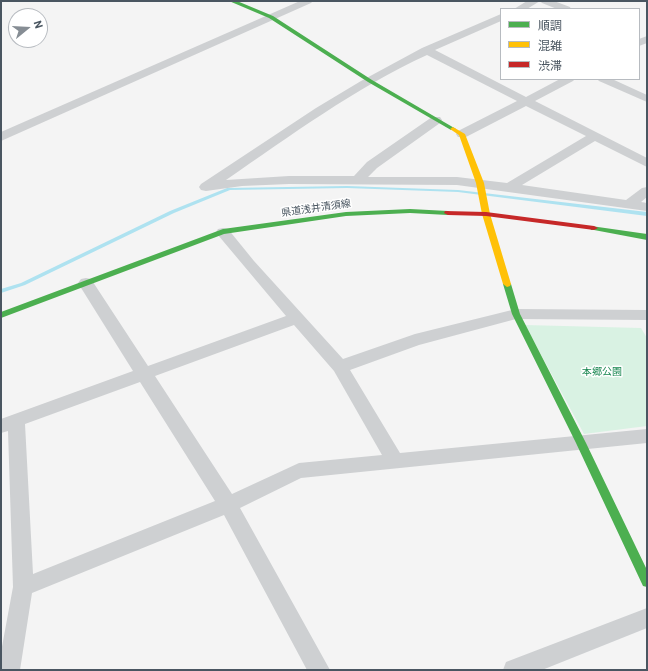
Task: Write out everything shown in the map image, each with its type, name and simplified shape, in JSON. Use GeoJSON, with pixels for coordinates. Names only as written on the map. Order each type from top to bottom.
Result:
{"type":"FeatureCollection","features":[{"type":"Feature","properties":{"kind":"street"},"geometry":{"type":"LineString","coordinates":[[232,1],[271,18],[370,81],[462,134],[481,185],[486,214],[516,314],[581,443],[647,582]]}},
{"type":"Feature","properties":{"kind":"street"},"geometry":{"type":"LineString","coordinates":[[1,137],[308,1]]}},
{"type":"Feature","properties":{"kind":"street"},"geometry":{"type":"LineString","coordinates":[[520,8],[535,1]]}},
{"type":"Feature","properties":{"kind":"street"},"geometry":{"type":"LineString","coordinates":[[545,1],[563,8]]}},
{"type":"Feature","properties":{"kind":"street"},"geometry":{"type":"LineString","coordinates":[[500,18],[491,27],[426,50],[370,81],[314,114],[206,187],[242,182],[360,180],[457,181],[647,207]]}},
{"type":"Feature","properties":{"kind":"street"},"geometry":{"type":"LineString","coordinates":[[426,50],[647,163]]}},
{"type":"Feature","properties":{"kind":"street"},"geometry":{"type":"LineString","coordinates":[[462,134],[567,80]]}},
{"type":"Feature","properties":{"kind":"street"},"geometry":{"type":"LineString","coordinates":[[605,80],[647,100]]}},
{"type":"Feature","properties":{"kind":"street"},"geometry":{"type":"LineString","coordinates":[[360,180],[372,165],[436,120]]}},
{"type":"Feature","properties":{"kind":"street"},"geometry":{"type":"LineString","coordinates":[[509,187],[594,136]]}},
{"type":"Feature","properties":{"kind":"street"},"geometry":{"type":"LineString","coordinates":[[629,204],[647,191]]}},
{"type":"Feature","properties":{"kind":"street","name":"県道浅井清須線"},"geometry":{"type":"LineString","coordinates":[[1,315],[223,232],[346,214],[410,211],[486,214],[573,225],[647,237]]}},
{"type":"Feature","properties":{"kind":"street"},"geometry":{"type":"LineString","coordinates":[[223,232],[249,264],[340,367],[394,461]]}},
{"type":"Feature","properties":{"kind":"street"},"geometry":{"type":"LineString","coordinates":[[86,283],[228,505],[319,670]]}},
{"type":"Feature","properties":{"kind":"street"},"geometry":{"type":"LineString","coordinates":[[340,367],[415,340],[516,314],[646,317]]}},
{"type":"Feature","properties":{"kind":"street"},"geometry":{"type":"LineString","coordinates":[[9,670],[23,587],[8,423],[296,318]]}},
{"type":"Feature","properties":{"kind":"street"},"geometry":{"type":"LineString","coordinates":[[23,587],[228,505],[299,471],[647,436]]}},
{"type":"Feature","properties":{"kind":"street"},"geometry":{"type":"LineString","coordinates":[[514,670],[647,618]]}},
{"type":"Feature","properties":{"kind":"green space","name":"本郷公園"},"geometry":{"type":"Polygon","coordinates":[[[525,325],[641,328],[647,338],[647,426],[584,434],[525,325]]]}},
{"type":"Feature","properties":{"kind":"waterway"},"geometry":{"type":"LineString","coordinates":[[1,291],[23,284],[172,212],[229,189],[347,187],[458,191],[647,214]]}},
{"type":"Feature","properties":{"kind":"traffic: fast"},"geometry":{"type":"LineString","coordinates":[[232,1],[271,17],[370,81],[453,129]]}},
{"type":"Feature","properties":{"kind":"traffic: fast"},"geometry":{"type":"LineString","coordinates":[[1,315],[223,232],[346,214],[410,211],[448,213]]}},
{"type":"Feature","properties":{"kind":"traffic: fast"},"geometry":{"type":"LineString","coordinates":[[594,228],[647,237]]}},
{"type":"Feature","properties":{"kind":"traffic: fast"},"geometry":{"type":"LineString","coordinates":[[507,284],[516,314],[581,443],[647,582]]}},
{"type":"Feature","properties":{"kind":"traffic: slow"},"geometry":{"type":"LineString","coordinates":[[453,129],[462,134],[480,183],[486,214],[507,284]]}},
{"type":"Feature","properties":{"kind":"traffic: jam"},"geometry":{"type":"LineString","coordinates":[[448,213],[486,214],[594,228]]}}]}
